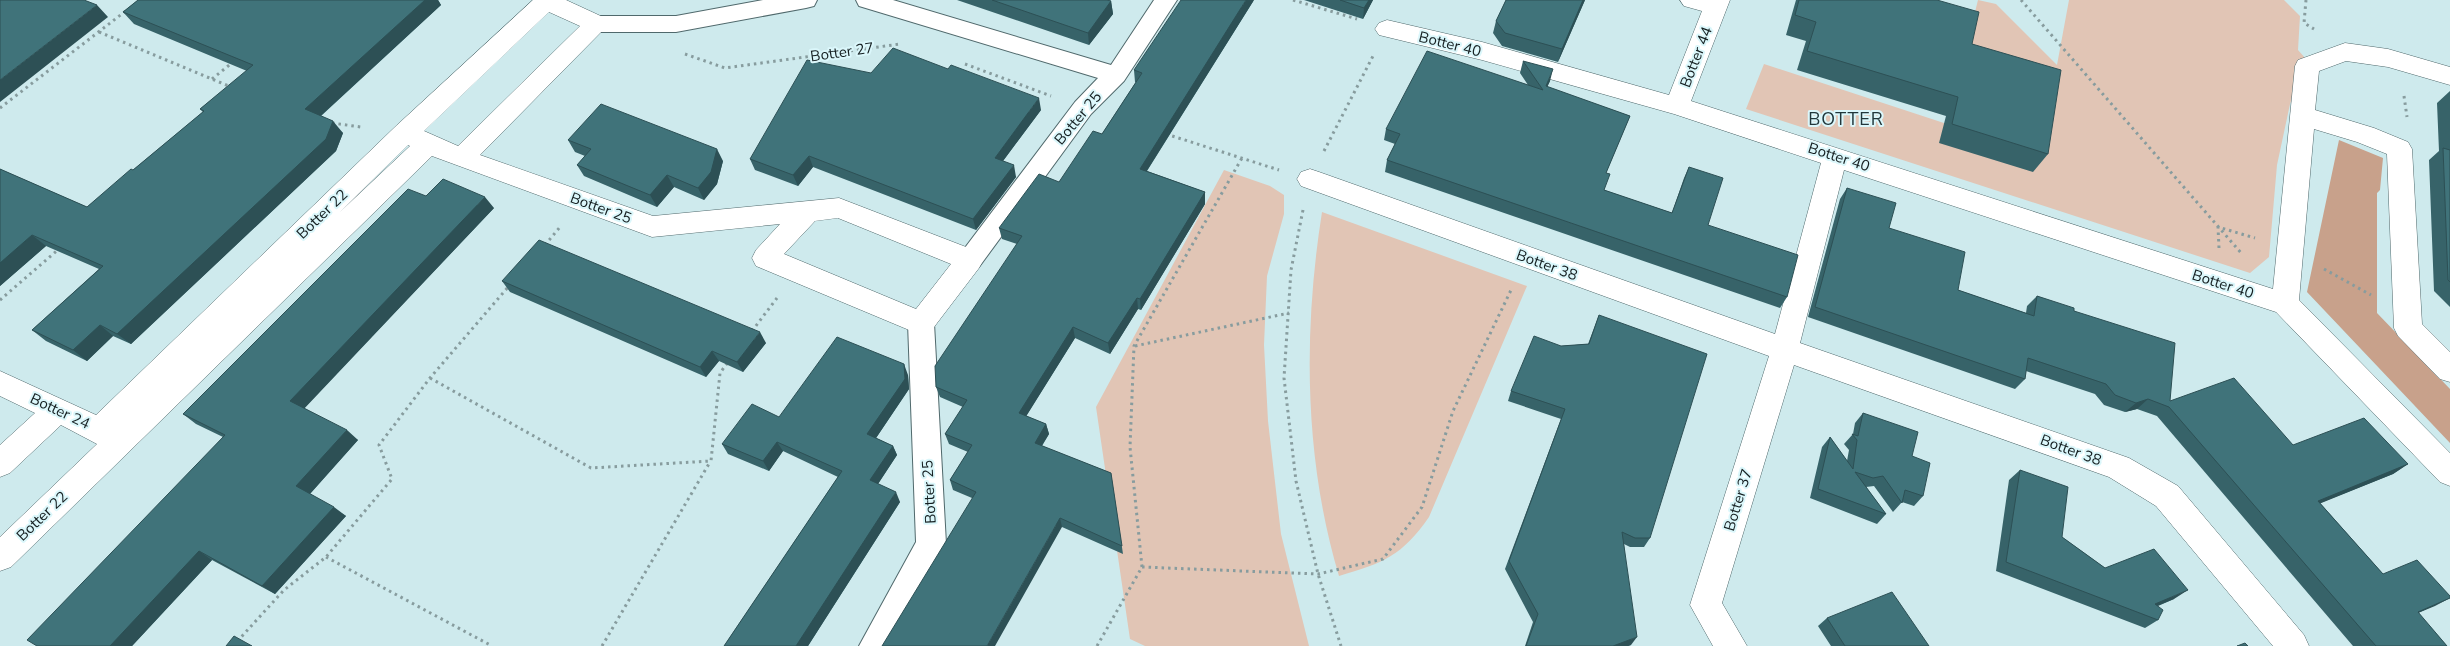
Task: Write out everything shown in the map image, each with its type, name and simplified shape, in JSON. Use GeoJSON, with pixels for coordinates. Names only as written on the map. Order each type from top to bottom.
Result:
{"type":"FeatureCollection","features":[{"type":"Feature","properties":{"kind":"street"},"geometry":{"type":"LineString","coordinates":[[546,1],[597,24],[676,24],[806,0]]}},
{"type":"Feature","properties":{"kind":"street"},"geometry":{"type":"LineString","coordinates":[[867,0],[1116,75]]}},
{"type":"Feature","properties":{"kind":"street","name":"Botter 25"},"geometry":{"type":"LineString","coordinates":[[874,646],[931,544],[921,323],[1083,108],[1116,75],[1166,0]]}},
{"type":"Feature","properties":{"kind":"street","name":"Botter 44"},"geometry":{"type":"LineString","coordinates":[[1676,106],[1716,4],[1692,0]]}},
{"type":"Feature","properties":{"kind":"street","name":"Botter 22"},"geometry":{"type":"LineString","coordinates":[[0,556],[109,436],[417,138],[546,1]]}},
{"type":"Feature","properties":{"kind":"street"},"geometry":{"type":"LineString","coordinates":[[461,158],[597,24]]}},
{"type":"Feature","properties":{"kind":"street","name":"Botter 40"},"geometry":{"type":"LineString","coordinates":[[1387,28],[1482,51],[1676,106],[1835,156],[2285,304],[2450,473]]}},
{"type":"Feature","properties":{"kind":"street"},"geometry":{"type":"LineString","coordinates":[[2285,304],[2307,66],[2345,52],[2388,58],[2450,76]]}},
{"type":"Feature","properties":{"kind":"street"},"geometry":{"type":"LineString","coordinates":[[2303,116],[2365,135],[2399,149],[2408,328],[2450,370]]}},
{"type":"Feature","properties":{"kind":"street","name":"Botter 25"},"geometry":{"type":"LineString","coordinates":[[417,138],[461,158],[652,227],[838,208],[970,260]]}},
{"type":"Feature","properties":{"kind":"street"},"geometry":{"type":"LineString","coordinates":[[1784,348],[1835,156]]}},
{"type":"Feature","properties":{"kind":"street","name":"Botter 38"},"geometry":{"type":"LineString","coordinates":[[1310,179],[1526,258],[2119,467],[2167,496],[2293,646]]}},
{"type":"Feature","properties":{"kind":"street"},"geometry":{"type":"LineString","coordinates":[[807,212],[765,258],[921,323]]}},
{"type":"Feature","properties":{"kind":"street","name":"Botter 37"},"geometry":{"type":"LineString","coordinates":[[1731,646],[1706,605],[1784,348]]}},
{"type":"Feature","properties":{"kind":"street","name":"Botter 24"},"geometry":{"type":"LineString","coordinates":[[0,383],[109,436]]}},
{"type":"Feature","properties":{"kind":"street"},"geometry":{"type":"LineString","coordinates":[[0,464],[57,411]]}},
{"type":"Feature","properties":{"kind":"path"},"geometry":{"type":"LineString","coordinates":[[1293,0],[1387,28],[1310,179],[1291,270],[1284,378],[1296,481],[1318,574],[1341,646]]}},
{"type":"Feature","properties":{"kind":"path"},"geometry":{"type":"LineString","coordinates":[[2021,0],[2242,255]]}},
{"type":"Feature","properties":{"kind":"path"},"geometry":{"type":"LineString","coordinates":[[0,108],[132,5]]}},
{"type":"Feature","properties":{"kind":"path"},"geometry":{"type":"LineString","coordinates":[[99,32],[234,88]]}},
{"type":"Feature","properties":{"kind":"path","name":"Botter 27"},"geometry":{"type":"LineString","coordinates":[[680,52],[725,68],[907,43]]}},
{"type":"Feature","properties":{"kind":"path"},"geometry":{"type":"LineString","coordinates":[[212,80],[239,56]]}},
{"type":"Feature","properties":{"kind":"path"},"geometry":{"type":"LineString","coordinates":[[963,63],[1083,108]]}},
{"type":"Feature","properties":{"kind":"path"},"geometry":{"type":"LineString","coordinates":[[2399,149],[2410,136],[2403,89]]}},
{"type":"Feature","properties":{"kind":"path"},"geometry":{"type":"LineString","coordinates":[[323,122],[417,138]]}},
{"type":"Feature","properties":{"kind":"path"},"geometry":{"type":"LineString","coordinates":[[1158,132],[1310,179]]}},
{"type":"Feature","properties":{"kind":"path"},"geometry":{"type":"LineString","coordinates":[[1097,646],[1142,567],[1130,447],[1134,346],[1242,158]]}},
{"type":"Feature","properties":{"kind":"path"},"geometry":{"type":"LineString","coordinates":[[544,246],[582,202]]}},
{"type":"Feature","properties":{"kind":"path"},"geometry":{"type":"LineString","coordinates":[[0,300],[68,242]]}},
{"type":"Feature","properties":{"kind":"path"},"geometry":{"type":"LineString","coordinates":[[1142,567],[1318,574],[1384,559],[1422,507],[1453,411],[1526,258]]}},
{"type":"Feature","properties":{"kind":"path"},"geometry":{"type":"LineString","coordinates":[[749,334],[797,272]]}},
{"type":"Feature","properties":{"kind":"path"},"geometry":{"type":"LineString","coordinates":[[233,646],[284,590],[326,557],[392,479],[379,445],[430,378],[512,282]]}},
{"type":"Feature","properties":{"kind":"path"},"geometry":{"type":"LineString","coordinates":[[1134,346],[1288,314]]}},
{"type":"Feature","properties":{"kind":"path"},"geometry":{"type":"LineString","coordinates":[[602,646],[711,461],[720,373],[732,358]]}},
{"type":"Feature","properties":{"kind":"path"},"geometry":{"type":"LineString","coordinates":[[430,378],[591,468],[711,461]]}},
{"type":"Feature","properties":{"kind":"path"},"geometry":{"type":"LineString","coordinates":[[326,557],[492,646]]}},
{"type":"Feature","properties":{"kind":"shaded area"},"geometry":{"type":"Polygon","coordinates":[[[1978,0],[1996,4],[2057,65],[2069,0],[2284,0],[2300,16],[2298,50],[2306,59],[2290,104],[2277,165],[2269,257],[2250,273],[1746,109],[1764,64],[1947,124],[1978,0]]]}},
{"type":"Feature","properties":{"kind":"shaded area"},"geometry":{"type":"Polygon","coordinates":[[[2339,140],[2383,158],[2380,190],[2377,193],[2377,313],[2450,389],[2450,443],[2307,292],[2339,140]]]}},
{"type":"Feature","properties":{"kind":"shaded area"},"geometry":{"type":"Polygon","coordinates":[[[1224,170],[1270,186],[1284,195],[1284,214],[1267,276],[1264,345],[1268,421],[1281,534],[1309,646],[1145,646],[1130,639],[1096,407],[1224,170]]]}},
{"type":"Feature","properties":{"kind":"shaded area"},"geometry":{"type":"Polygon","coordinates":[[[1322,212],[1527,286],[1429,517],[1410,541],[1390,556],[1368,567],[1339,576],[1327,532],[1319,487],[1310,395],[1312,303],[1322,212]]]}},
{"type":"Feature","properties":{"kind":"building"},"geometry":{"type":"Polygon","coordinates":[[[0,0],[84,0],[97,5],[0,80],[0,0]]]}},
{"type":"Feature","properties":{"kind":"building"},"geometry":{"type":"Polygon","coordinates":[[[138,0],[425,0],[305,109],[333,121],[326,139],[117,334],[100,325],[73,350],[32,330],[103,266],[32,235],[0,263],[0,169],[87,207],[204,111],[200,109],[253,65],[123,12],[138,0]]]}},
{"type":"Feature","properties":{"kind":"building"},"geometry":{"type":"Polygon","coordinates":[[[992,0],[1107,0],[1111,1],[1088,33],[992,0]]]}},
{"type":"Feature","properties":{"kind":"building"},"geometry":{"type":"Polygon","coordinates":[[[1181,0],[1246,0],[1140,169],[1205,192],[1140,299],[1137,298],[1108,343],[1073,327],[1019,413],[1046,424],[1035,443],[1111,473],[1122,546],[1060,518],[987,646],[882,646],[976,492],[950,480],[972,445],[945,434],[967,400],[936,387],[935,366],[1022,236],[999,228],[1039,174],[1059,182],[1093,131],[1102,134],[1142,73],[1134,70],[1181,0]]]}},
{"type":"Feature","properties":{"kind":"building"},"geometry":{"type":"Polygon","coordinates":[[[1340,0],[1369,0],[1364,8],[1340,0]]]}},
{"type":"Feature","properties":{"kind":"building"},"geometry":{"type":"Polygon","coordinates":[[[1506,0],[1583,0],[1562,49],[1505,33],[1496,21],[1506,0]]]}},
{"type":"Feature","properties":{"kind":"building"},"geometry":{"type":"Polygon","coordinates":[[[1799,0],[1937,0],[1979,12],[1972,44],[2061,70],[2048,154],[1952,124],[1958,97],[1807,51],[1816,22],[1795,15],[1799,0]]]}},
{"type":"Feature","properties":{"kind":"building"},"geometry":{"type":"Polygon","coordinates":[[[893,48],[948,69],[951,65],[1039,98],[995,158],[1014,165],[973,219],[809,156],[793,175],[750,159],[807,60],[871,73],[893,48]]]}},
{"type":"Feature","properties":{"kind":"building"},"geometry":{"type":"Polygon","coordinates":[[[1427,51],[1543,90],[1523,61],[1553,69],[1546,86],[1630,116],[1606,173],[1610,174],[1604,190],[1672,213],[1689,167],[1723,178],[1708,225],[1798,255],[1787,297],[1387,160],[1400,134],[1386,129],[1427,51]]]}},
{"type":"Feature","properties":{"kind":"building"},"geometry":{"type":"Polygon","coordinates":[[[601,104],[717,149],[711,172],[698,188],[667,175],[650,195],[577,165],[591,149],[568,140],[601,104]]]}},
{"type":"Feature","properties":{"kind":"building"},"geometry":{"type":"Polygon","coordinates":[[[2443,148],[2450,150],[2450,282],[2448,280],[2443,148]]]}},
{"type":"Feature","properties":{"kind":"building"},"geometry":{"type":"Polygon","coordinates":[[[443,179],[485,197],[290,401],[347,430],[296,486],[334,507],[262,586],[199,551],[110,646],[37,646],[27,640],[225,435],[183,414],[408,189],[426,196],[443,179]]]}},
{"type":"Feature","properties":{"kind":"building"},"geometry":{"type":"Polygon","coordinates":[[[1847,188],[1896,203],[1889,228],[1965,252],[1958,290],[2034,316],[2037,296],[2074,308],[2074,311],[2175,343],[2170,401],[2234,378],[2293,445],[2364,418],[2408,464],[2318,501],[2383,574],[2417,560],[2450,596],[2450,598],[2418,612],[2447,646],[2376,646],[2169,407],[2148,399],[2136,403],[2115,395],[2106,384],[2028,358],[2025,379],[1815,307],[1847,188]]]}},
{"type":"Feature","properties":{"kind":"building"},"geometry":{"type":"Polygon","coordinates":[[[539,240],[760,332],[737,362],[712,351],[700,367],[502,281],[539,240]]]}},
{"type":"Feature","properties":{"kind":"building"},"geometry":{"type":"Polygon","coordinates":[[[1599,315],[1707,354],[1650,538],[1635,538],[1622,532],[1637,637],[1613,646],[1526,646],[1538,614],[1509,561],[1565,409],[1511,391],[1534,336],[1561,346],[1589,344],[1599,315]]]}},
{"type":"Feature","properties":{"kind":"building"},"geometry":{"type":"Polygon","coordinates":[[[837,337],[904,364],[905,379],[867,434],[893,446],[870,480],[896,492],[796,646],[724,646],[842,471],[777,442],[763,461],[722,444],[752,404],[779,417],[837,337]]]}},
{"type":"Feature","properties":{"kind":"building"},"geometry":{"type":"Polygon","coordinates":[[[1863,413],[1918,432],[1912,456],[1930,463],[1923,496],[1905,490],[1902,503],[1883,476],[1873,478],[1855,472],[1886,514],[1818,489],[1830,437],[1853,469],[1857,440],[1852,434],[1858,436],[1863,413]]]}},
{"type":"Feature","properties":{"kind":"building"},"geometry":{"type":"Polygon","coordinates":[[[2020,470],[2068,487],[2062,537],[2105,568],[2154,549],[2188,590],[2155,604],[2163,610],[2158,620],[2006,562],[2020,470]]]}},
{"type":"Feature","properties":{"kind":"building"},"geometry":{"type":"Polygon","coordinates":[[[1892,592],[1929,646],[1845,646],[1827,618],[1892,592]]]}},
{"type":"Feature","properties":{"kind":"building"},"geometry":{"type":"Polygon","coordinates":[[[234,636],[252,646],[226,646],[234,636]]]}},
{"type":"Feature","properties":{"kind":"building"},"geometry":{"type":"Polygon","coordinates":[[[2245,643],[2248,646],[2237,646],[2245,643]]]}},
{"type":"Feature","properties":{"kind":"district","name":"BOTTER"},"geometry":{"type":"Point","coordinates":[1846,119]}}]}
